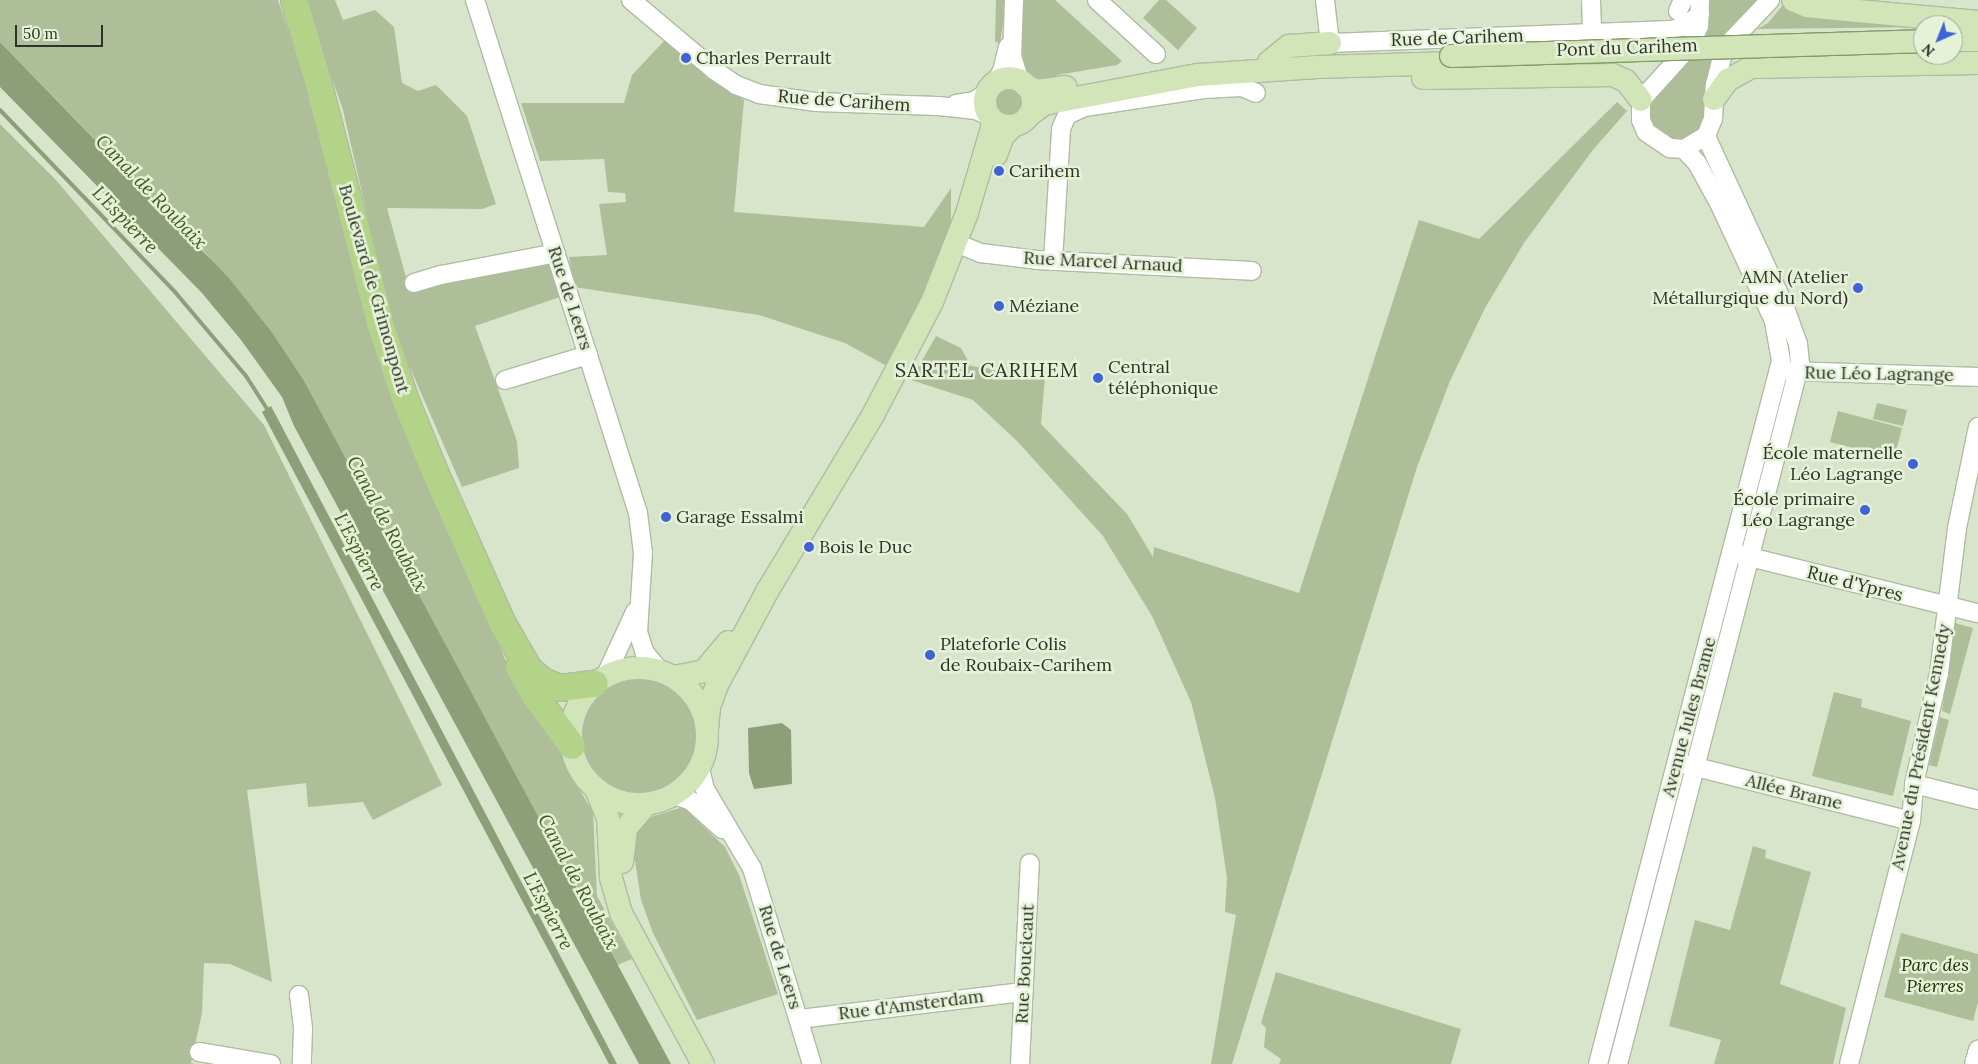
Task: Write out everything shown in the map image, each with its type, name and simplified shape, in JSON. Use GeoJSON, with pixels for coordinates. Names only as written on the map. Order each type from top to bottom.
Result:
{"type":"FeatureCollection","features":[{"type":"Feature","properties":{"kind":"highway","name":"Boulevard de Grimonpont"},"geometry":{"type":"LineString","coordinates":[[294,0],[392,361],[426,450],[503,624],[526,682],[572,746]]}},
{"type":"Feature","properties":{"kind":"highway","name":"Boulevard de Grimonpont"},"geometry":{"type":"LineString","coordinates":[[503,624],[524,663],[538,678],[560,688],[600,680]]}},
{"type":"Feature","properties":{"kind":"main road"},"geometry":{"type":"LineString","coordinates":[[1793,0],[1807,6],[1978,22]]}},
{"type":"Feature","properties":{"kind":"main road"},"geometry":{"type":"LineString","coordinates":[[1963,40],[1978,40]]}},
{"type":"Feature","properties":{"kind":"main road","name":"Pont du Carihem"},"geometry":{"type":"LineString","coordinates":[[1332,56],[1375,65],[1452,59],[1913,41]]}},
{"type":"Feature","properties":{"kind":"main road"},"geometry":{"type":"LineString","coordinates":[[961,246],[992,128],[985,106],[991,88],[1004,79],[1044,90],[1182,66],[1269,62],[1289,46],[1332,56]]}},
{"type":"Feature","properties":{"kind":"main road"},"geometry":{"type":"LineString","coordinates":[[1963,47],[1978,47]]}},
{"type":"Feature","properties":{"kind":"main road","name":"Pont du Carihem"},"geometry":{"type":"LineString","coordinates":[[1332,56],[1452,59],[1913,48]]}},
{"type":"Feature","properties":{"kind":"main road","name":"Rue de Carihem"},"geometry":{"type":"LineString","coordinates":[[1021,120],[1044,104],[1184,77],[1332,56]]}},
{"type":"Feature","properties":{"kind":"main road"},"geometry":{"type":"LineString","coordinates":[[1714,99],[1728,80],[1751,67],[1978,62]]}},
{"type":"Feature","properties":{"kind":"main road"},"geometry":{"type":"LineString","coordinates":[[1375,65],[1398,75],[1439,79],[1613,75],[1626,81],[1641,100]]}},
{"type":"Feature","properties":{"kind":"main road"},"geometry":{"type":"LineString","coordinates":[[596,789],[617,801],[647,804],[674,795],[689,784],[700,768],[706,752],[714,692],[768,590],[839,475],[910,368],[941,308],[961,246],[1000,141],[1021,120],[1032,100],[1023,84]]}},
{"type":"Feature","properties":{"kind":"main road"},"geometry":{"type":"LineString","coordinates":[[990,117],[1002,125],[1021,120]]}},
{"type":"Feature","properties":{"kind":"main road"},"geometry":{"type":"LineString","coordinates":[[703,1064],[617,901],[611,878],[608,818],[596,789],[582,772],[572,746],[574,715],[580,701],[600,680],[632,668],[667,674],[696,674],[709,666],[768,590]]}},
{"type":"Feature","properties":{"kind":"main road"},"geometry":{"type":"LineString","coordinates":[[667,674],[697,699],[708,730]]}},
{"type":"Feature","properties":{"kind":"main road"},"geometry":{"type":"LineString","coordinates":[[647,804],[626,828],[622,859],[626,896],[650,964]]}},
{"type":"Feature","properties":{"kind":"street","name":"Rue de Leers"},"geometry":{"type":"LineString","coordinates":[[475,0],[638,513],[643,553],[638,624],[642,647],[667,674]]}},
{"type":"Feature","properties":{"kind":"street","name":"Rue de Carihem"},"geometry":{"type":"LineString","coordinates":[[631,0],[714,70],[747,90],[793,100],[938,106],[976,110],[990,117]]}},
{"type":"Feature","properties":{"kind":"street"},"geometry":{"type":"LineString","coordinates":[[1014,0],[1012,24],[1013,61],[1023,84]]}},
{"type":"Feature","properties":{"kind":"street"},"geometry":{"type":"LineString","coordinates":[[1325,0],[1332,56]]}},
{"type":"Feature","properties":{"kind":"street"},"geometry":{"type":"LineString","coordinates":[[1592,0],[1592,33]]}},
{"type":"Feature","properties":{"kind":"street"},"geometry":{"type":"LineString","coordinates":[[1700,7],[1689,47],[1641,100],[1640,120],[1649,136],[1670,148],[1684,148],[1706,136],[1713,119],[1719,65],[1727,47],[1770,0]]}},
{"type":"Feature","properties":{"kind":"street"},"geometry":{"type":"LineString","coordinates":[[1104,2],[1156,54]]}},
{"type":"Feature","properties":{"kind":"street","name":"Rue de Carihem"},"geometry":{"type":"LineString","coordinates":[[1332,56],[1592,33],[1676,29],[1700,7]]}},
{"type":"Feature","properties":{"kind":"street"},"geometry":{"type":"LineString","coordinates":[[991,88],[1002,71],[1012,24]]}},
{"type":"Feature","properties":{"kind":"street"},"geometry":{"type":"LineString","coordinates":[[1053,260],[1061,129],[1067,115],[1085,107],[1204,89],[1242,86],[1256,93]]}},
{"type":"Feature","properties":{"kind":"street","name":"Rue de Carihem"},"geometry":{"type":"LineString","coordinates":[[938,106],[974,100],[991,88]]}},
{"type":"Feature","properties":{"kind":"street"},"geometry":{"type":"LineString","coordinates":[[1706,136],[1781,319]]}},
{"type":"Feature","properties":{"kind":"street"},"geometry":{"type":"LineString","coordinates":[[1684,148],[1708,181],[1765,282]]}},
{"type":"Feature","properties":{"kind":"street","name":"Rue Marcel Arnaud"},"geometry":{"type":"LineString","coordinates":[[961,246],[987,254],[1053,260],[1252,271]]}},
{"type":"Feature","properties":{"kind":"street"},"geometry":{"type":"LineString","coordinates":[[414,283],[441,275],[556,253]]}},
{"type":"Feature","properties":{"kind":"street","name":"Avenue Jules Brame"},"geometry":{"type":"LineString","coordinates":[[1598,1064],[1780,370],[1781,319]]}},
{"type":"Feature","properties":{"kind":"street","name":"Avenue Jules Brame"},"geometry":{"type":"LineString","coordinates":[[1618,1064],[1798,372],[1798,344],[1781,319]]}},
{"type":"Feature","properties":{"kind":"street"},"geometry":{"type":"LineString","coordinates":[[505,380],[588,355]]}},
{"type":"Feature","properties":{"kind":"street","name":"Rue Léo Lagrange"},"geometry":{"type":"LineString","coordinates":[[1780,370],[1978,377]]}},
{"type":"Feature","properties":{"kind":"street","name":"Avenue du Président Kennedy"},"geometry":{"type":"LineString","coordinates":[[1853,1063],[1911,821],[1914,784],[1939,673],[1957,528],[1978,427]]}},
{"type":"Feature","properties":{"kind":"street","name":"Rue d'Ypres"},"geometry":{"type":"LineString","coordinates":[[1732,553],[1947,608],[1978,614]]}},
{"type":"Feature","properties":{"kind":"street","name":"Rue de Leers"},"geometry":{"type":"LineString","coordinates":[[600,680],[640,600]]}},
{"type":"Feature","properties":{"kind":"street","name":"Allée Brame"},"geometry":{"type":"LineString","coordinates":[[1677,762],[1911,821]]}},
{"type":"Feature","properties":{"kind":"street","name":"Rue de Leers"},"geometry":{"type":"LineString","coordinates":[[700,768],[705,789],[752,868],[800,1019],[812,1064]]}},
{"type":"Feature","properties":{"kind":"street"},"geometry":{"type":"LineString","coordinates":[[1914,784],[1978,800]]}},
{"type":"Feature","properties":{"kind":"street","name":"Rue de Leers"},"geometry":{"type":"LineString","coordinates":[[674,795],[696,804],[743,851]]}},
{"type":"Feature","properties":{"kind":"street","name":"Rue Boucicaut"},"geometry":{"type":"LineString","coordinates":[[1020,1064],[1030,863]]}},
{"type":"Feature","properties":{"kind":"street"},"geometry":{"type":"LineString","coordinates":[[1622,971],[1641,976]]}},
{"type":"Feature","properties":{"kind":"street","name":"Rue d'Amsterdam"},"geometry":{"type":"LineString","coordinates":[[800,1019],[1023,992]]}},
{"type":"Feature","properties":{"kind":"street"},"geometry":{"type":"LineString","coordinates":[[299,995],[303,1029],[302,1064]]}},
{"type":"Feature","properties":{"kind":"street"},"geometry":{"type":"LineString","coordinates":[[1974,1064],[1978,1050]]}},
{"type":"Feature","properties":{"kind":"street"},"geometry":{"type":"LineString","coordinates":[[199,1052],[227,1060],[271,1064]]}},
{"type":"Feature","properties":{"kind":"green space"},"geometry":{"type":"Polygon","coordinates":[[[0,0],[278,0],[470,578],[509,668],[561,749],[569,772],[593,812],[597,896],[632,959],[617,965],[312,397],[271,331],[203,250],[0,42],[0,0]]]}},
{"type":"Feature","properties":{"kind":"green space"},"geometry":{"type":"Polygon","coordinates":[[[305,0],[335,0],[343,20],[375,10],[394,27],[402,83],[418,91],[436,85],[467,116],[496,204],[482,209],[387,208],[410,292],[547,260],[560,297],[475,326],[517,441],[519,468],[462,487],[408,363],[387,302],[343,110],[305,0]]]}},
{"type":"Feature","properties":{"kind":"green space"},"geometry":{"type":"Polygon","coordinates":[[[996,0],[1007,0],[1000,43],[995,42],[996,0]]]}},
{"type":"Feature","properties":{"kind":"green space"},"geometry":{"type":"Polygon","coordinates":[[[1024,0],[1055,0],[1122,61],[1117,65],[1057,75],[1056,79],[1039,82],[1027,76],[1023,70],[1021,47],[1024,0]]]}},
{"type":"Feature","properties":{"kind":"green space"},"geometry":{"type":"Polygon","coordinates":[[[1159,0],[1166,0],[1197,28],[1178,50],[1143,18],[1159,0]]]}},
{"type":"Feature","properties":{"kind":"green space"},"geometry":{"type":"Polygon","coordinates":[[[1708,0],[1760,0],[1721,38],[1702,130],[1679,142],[1665,140],[1649,120],[1650,97],[1692,59],[1708,0]]]}},
{"type":"Feature","properties":{"kind":"green space"},"geometry":{"type":"Polygon","coordinates":[[[1783,5],[1913,25],[1913,27],[1757,29],[1768,23],[1783,5]]]}},
{"type":"Feature","properties":{"kind":"green space"},"geometry":{"type":"Polygon","coordinates":[[[665,40],[705,75],[744,100],[734,212],[924,227],[951,188],[951,243],[894,370],[845,343],[759,315],[574,287],[569,257],[607,255],[599,204],[626,202],[625,193],[608,192],[604,159],[540,161],[521,103],[624,103],[632,75],[665,40]]]}},
{"type":"Feature","properties":{"kind":"green space"},"geometry":{"type":"Polygon","coordinates":[[[1008,88],[1014,89],[1022,97],[1022,109],[1014,117],[1008,118],[1002,117],[994,109],[993,103],[994,97],[1002,89],[1008,88]]]}},
{"type":"Feature","properties":{"kind":"green space"},"geometry":{"type":"Polygon","coordinates":[[[1617,102],[1627,111],[1592,151],[1524,243],[1485,308],[1450,381],[1417,467],[1232,1064],[1211,1064],[1236,915],[1225,912],[1227,878],[1215,798],[1191,702],[1152,616],[1103,536],[1017,441],[973,400],[911,380],[936,336],[961,348],[971,366],[1045,377],[1041,424],[1127,514],[1153,557],[1154,547],[1299,593],[1419,220],[1479,239],[1617,102]]]}},
{"type":"Feature","properties":{"kind":"green space"},"geometry":{"type":"Polygon","coordinates":[[[0,124],[56,180],[264,425],[442,785],[373,820],[363,802],[308,807],[306,783],[247,790],[272,982],[230,964],[204,963],[202,1013],[191,1063],[195,1064],[0,1064],[0,124]]]}},
{"type":"Feature","properties":{"kind":"green space"},"geometry":{"type":"Polygon","coordinates":[[[1877,403],[1907,410],[1903,426],[1873,419],[1877,403]]]}},
{"type":"Feature","properties":{"kind":"green space"},"geometry":{"type":"Polygon","coordinates":[[[1838,411],[1902,428],[1894,459],[1830,442],[1838,411]]]}},
{"type":"Feature","properties":{"kind":"green space"},"geometry":{"type":"Polygon","coordinates":[[[1955,623],[1973,628],[1950,714],[1942,711],[1955,623]]]}},
{"type":"Feature","properties":{"kind":"green space"},"geometry":{"type":"Polygon","coordinates":[[[639,676],[662,680],[682,693],[695,713],[699,736],[695,759],[682,779],[662,792],[639,796],[616,792],[596,779],[583,759],[579,736],[583,713],[596,693],[616,680],[639,676]]]}},
{"type":"Feature","properties":{"kind":"green space"},"geometry":{"type":"Polygon","coordinates":[[[1834,692],[1862,699],[1861,707],[1911,721],[1893,796],[1812,776],[1834,692]]]}},
{"type":"Feature","properties":{"kind":"green space"},"geometry":{"type":"Polygon","coordinates":[[[1940,717],[1949,720],[1937,767],[1929,765],[1940,717]]]}},
{"type":"Feature","properties":{"kind":"green space"},"geometry":{"type":"Polygon","coordinates":[[[683,807],[725,847],[739,875],[778,994],[697,1020],[653,933],[641,900],[632,841],[639,825],[654,816],[683,807]]]}},
{"type":"Feature","properties":{"kind":"green space"},"geometry":{"type":"Polygon","coordinates":[[[1753,846],[1766,850],[1765,858],[1811,872],[1780,984],[1846,1008],[1833,1064],[1714,1064],[1721,1040],[1669,1026],[1695,920],[1730,930],[1753,846]]]}},
{"type":"Feature","properties":{"kind":"green space","name":"Parc des Pierres"},"geometry":{"type":"Polygon","coordinates":[[[1901,933],[1978,954],[1978,1002],[1973,1021],[1884,997],[1901,933]]]}},
{"type":"Feature","properties":{"kind":"green space"},"geometry":{"type":"Polygon","coordinates":[[[1276,972],[1461,1029],[1451,1064],[1279,1064],[1281,1059],[1264,1047],[1266,1028],[1261,1023],[1276,972]]]}},
{"type":"Feature","properties":{"kind":"shaded area"},"geometry":{"type":"Polygon","coordinates":[[[0,42],[228,277],[271,331],[304,381],[671,1064],[639,1064],[294,426],[282,397],[241,340],[202,293],[0,87],[0,42]]]}},
{"type":"Feature","properties":{"kind":"shaded area"},"geometry":{"type":"Polygon","coordinates":[[[271,406],[617,1064],[609,1064],[262,412],[271,406]]]}},
{"type":"Feature","properties":{"kind":"shaded area"},"geometry":{"type":"Polygon","coordinates":[[[782,723],[791,730],[792,784],[754,789],[749,773],[748,728],[782,723]]]}},
{"type":"Feature","properties":{"kind":"waterway","name":"L'Espierre"},"geometry":{"type":"LineString","coordinates":[[0,110],[175,292],[246,376],[269,412]]}},
{"type":"Feature","properties":{"kind":"place","name":"Charles Perrault"},"geometry":{"type":"Point","coordinates":[686,58]}},
{"type":"Feature","properties":{"kind":"place","name":"Carihem"},"geometry":{"type":"Point","coordinates":[999,171]}},
{"type":"Feature","properties":{"kind":"place","name":"AMN (Atelier Métallurgique du Nord)"},"geometry":{"type":"Point","coordinates":[1858,288]}},
{"type":"Feature","properties":{"kind":"place","name":"Méziane"},"geometry":{"type":"Point","coordinates":[999,306]}},
{"type":"Feature","properties":{"kind":"place","name":"Central téléphonique"},"geometry":{"type":"Point","coordinates":[1098,378]}},
{"type":"Feature","properties":{"kind":"place","name":"École maternelle Léo Lagrange"},"geometry":{"type":"Point","coordinates":[1913,464]}},
{"type":"Feature","properties":{"kind":"place","name":"École primaire Léo Lagrange"},"geometry":{"type":"Point","coordinates":[1865,510]}},
{"type":"Feature","properties":{"kind":"place","name":"Garage Essalmi"},"geometry":{"type":"Point","coordinates":[666,517]}},
{"type":"Feature","properties":{"kind":"place","name":"Bois le Duc"},"geometry":{"type":"Point","coordinates":[809,547]}},
{"type":"Feature","properties":{"kind":"place","name":"Plateforle Colis de Roubaix-Carihem"},"geometry":{"type":"Point","coordinates":[930,655]}},
{"type":"Feature","properties":{"kind":"district","name":"SARTEL CARIHEM"},"geometry":{"type":"Point","coordinates":[987,369]}},
{"type":"Feature","properties":{"kind":"water label","name":"Canal de Roubaix"},"geometry":{"type":"Point","coordinates":[151,192]}},
{"type":"Feature","properties":{"kind":"water label","name":"Canal de Roubaix"},"geometry":{"type":"Point","coordinates":[387,524]}},
{"type":"Feature","properties":{"kind":"water label","name":"Canal de Roubaix"},"geometry":{"type":"Point","coordinates":[578,882]}}]}
